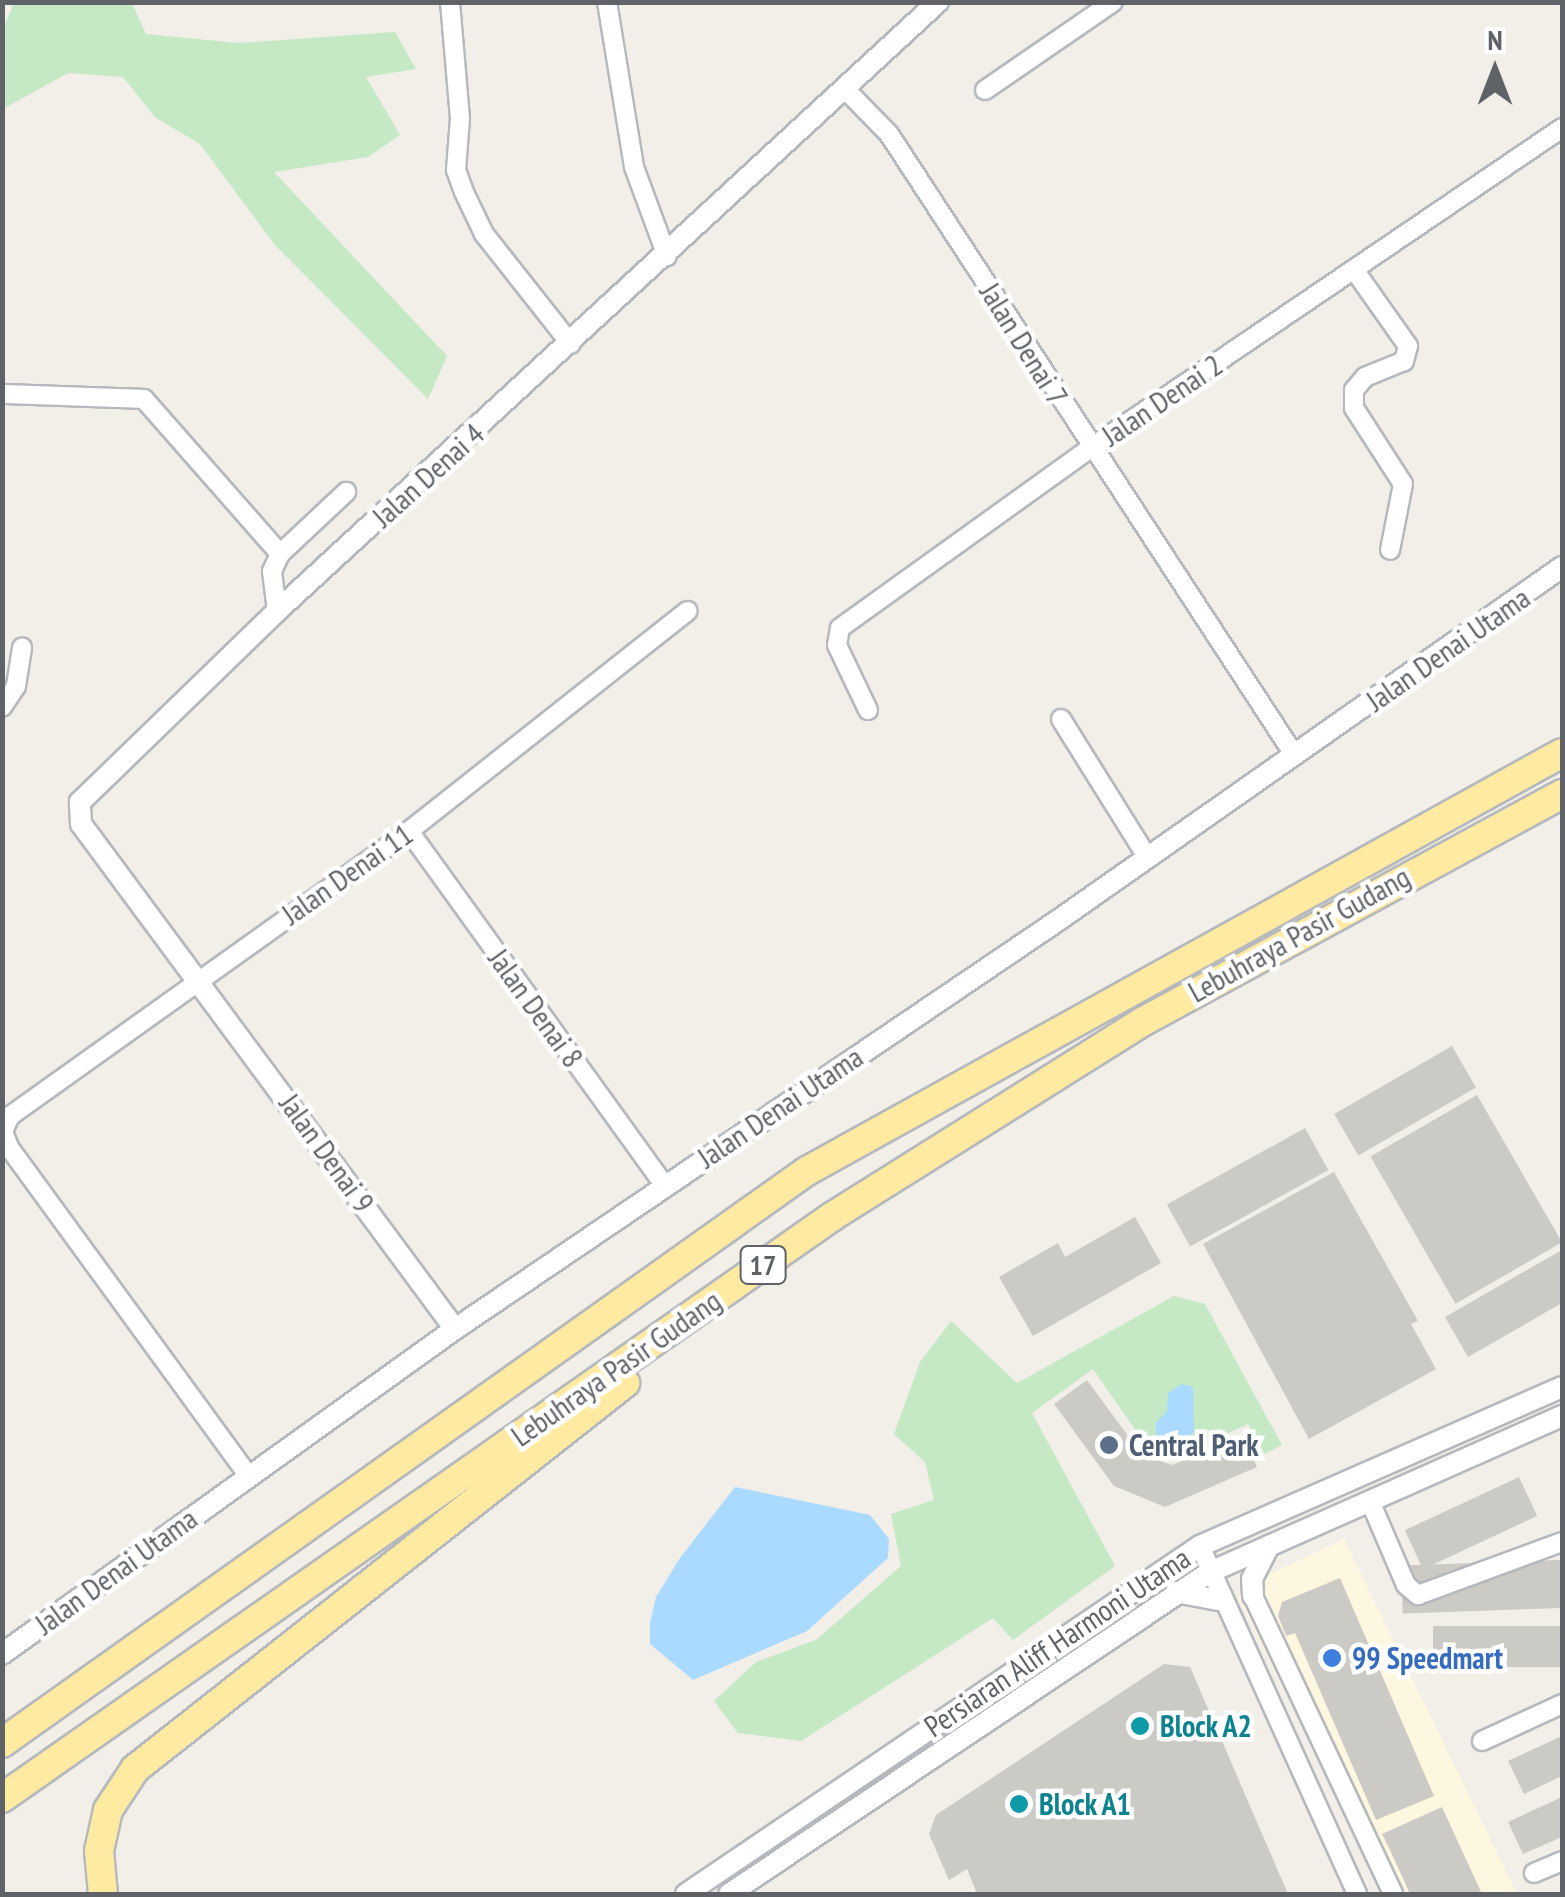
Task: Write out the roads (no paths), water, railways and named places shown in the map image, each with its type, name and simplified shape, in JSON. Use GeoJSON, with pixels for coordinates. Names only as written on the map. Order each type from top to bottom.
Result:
{"type":"FeatureCollection","features":[{"type":"Feature","properties":{"kind":"highway","name":"Lebuhraya Pasir Gudang"},"geometry":{"type":"LineString","coordinates":[[2,1743],[806,1171],[1562,753]]}},
{"type":"Feature","properties":{"kind":"highway","name":"Lebuhraya Pasir Gudang"},"geometry":{"type":"LineString","coordinates":[[2,1798],[832,1216],[1161,1011],[1562,794]]}},
{"type":"Feature","properties":{"kind":"highway"},"geometry":{"type":"LineString","coordinates":[[101,1881],[108,1810],[136,1770],[832,1216]]}},
{"type":"Feature","properties":{"kind":"street"},"geometry":{"type":"LineString","coordinates":[[450,2],[460,118],[456,170],[484,234],[571,344]]}},
{"type":"Feature","properties":{"kind":"street"},"geometry":{"type":"LineString","coordinates":[[607,2],[634,167],[667,256]]}},
{"type":"Feature","properties":{"kind":"street","name":"Jalan Denai 4"},"geometry":{"type":"LineString","coordinates":[[200,978],[78,812],[87,794],[276,610],[667,256],[938,2]]}},
{"type":"Feature","properties":{"kind":"street"},"geometry":{"type":"LineString","coordinates":[[986,90],[1113,2]]}},
{"type":"Feature","properties":{"kind":"street","name":"Jalan Denai 7"},"geometry":{"type":"LineString","coordinates":[[846,90],[889,134],[1089,449],[1293,753]]}},
{"type":"Feature","properties":{"kind":"street","name":"Jalan Denai 2"},"geometry":{"type":"LineString","coordinates":[[868,710],[837,645],[840,628],[1089,449],[1562,128]]}},
{"type":"Feature","properties":{"kind":"street"},"geometry":{"type":"LineString","coordinates":[[1355,271],[1408,346],[1404,361],[1365,377],[1354,390],[1354,408],[1403,484],[1390,550]]}},
{"type":"Feature","properties":{"kind":"street"},"geometry":{"type":"LineString","coordinates":[[2,394],[144,399],[280,554]]}},
{"type":"Feature","properties":{"kind":"street"},"geometry":{"type":"LineString","coordinates":[[276,610],[272,571],[280,554],[346,492]]}},
{"type":"Feature","properties":{"kind":"street","name":"Jalan Denai Utama"},"geometry":{"type":"LineString","coordinates":[[2,1654],[454,1328],[1148,858],[1562,567]]}},
{"type":"Feature","properties":{"kind":"street","name":"Jalan Denai 11"},"geometry":{"type":"LineString","coordinates":[[3,1131],[10,1116],[409,831],[688,611]]}},
{"type":"Feature","properties":{"kind":"street"},"geometry":{"type":"LineString","coordinates":[[2,707],[16,686],[22,647]]}},
{"type":"Feature","properties":{"kind":"street"},"geometry":{"type":"LineString","coordinates":[[1061,718],[1148,858]]}},
{"type":"Feature","properties":{"kind":"street","name":"Jalan Denai 8"},"geometry":{"type":"LineString","coordinates":[[409,831],[664,1185]]}},
{"type":"Feature","properties":{"kind":"street","name":"Jalan Denai 9"},"geometry":{"type":"LineString","coordinates":[[200,978],[454,1328]]}},
{"type":"Feature","properties":{"kind":"street"},"geometry":{"type":"LineString","coordinates":[[3,1131],[248,1475]]}},
{"type":"Feature","properties":{"kind":"street","name":"Persiaran Aliff Harmoni Utama"},"geometry":{"type":"LineString","coordinates":[[686,1894],[1200,1546],[1562,1387]]}},
{"type":"Feature","properties":{"kind":"street","name":"Persiaran Aliff Harmoni Utama"},"geometry":{"type":"LineString","coordinates":[[730,1894],[1210,1572],[1562,1416]]}},
{"type":"Feature","properties":{"kind":"street"},"geometry":{"type":"LineString","coordinates":[[1370,1501],[1406,1585],[1418,1595],[1562,1542]]}},
{"type":"Feature","properties":{"kind":"street"},"geometry":{"type":"LineString","coordinates":[[1200,1546],[1357,1894]]}},
{"type":"Feature","properties":{"kind":"street"},"geometry":{"type":"LineString","coordinates":[[1269,1546],[1252,1579],[1253,1596],[1357,1836],[1393,1894]]}},
{"type":"Feature","properties":{"kind":"street"},"geometry":{"type":"LineString","coordinates":[[1176,1592],[1223,1602]]}},
{"type":"Feature","properties":{"kind":"street"},"geometry":{"type":"LineString","coordinates":[[1482,1741],[1562,1704]]}},
{"type":"Feature","properties":{"kind":"street"},"geometry":{"type":"LineString","coordinates":[[1325,1824],[1357,1836]]}},
{"type":"Feature","properties":{"kind":"street"},"geometry":{"type":"LineString","coordinates":[[1344,1867],[1357,1836]]}},
{"type":"Feature","properties":{"kind":"street"},"geometry":{"type":"LineString","coordinates":[[1534,1873],[1562,1861]]}},
{"type":"Feature","properties":{"kind":"water"},"geometry":{"type":"Polygon","coordinates":[[[1181,1384],[1193,1387],[1194,1432],[1184,1443],[1171,1443],[1156,1434],[1156,1423],[1167,1411],[1168,1393],[1181,1384]]]}},
{"type":"Feature","properties":{"kind":"water"},"geometry":{"type":"Polygon","coordinates":[[[735,1487],[870,1515],[889,1539],[888,1558],[807,1631],[693,1680],[650,1644],[650,1623],[656,1597],[680,1558],[735,1487]]]}},
{"type":"Feature","properties":{"kind":"place","name":"Central Park"},"geometry":{"type":"Point","coordinates":[1109,1445]}},
{"type":"Feature","properties":{"kind":"place","name":"99 Speedmart"},"geometry":{"type":"Point","coordinates":[1332,1658]}},
{"type":"Feature","properties":{"kind":"place","name":"Block A2"},"geometry":{"type":"Point","coordinates":[1140,1726]}},
{"type":"Feature","properties":{"kind":"place","name":"Block A1"},"geometry":{"type":"Point","coordinates":[1019,1804]}}]}
